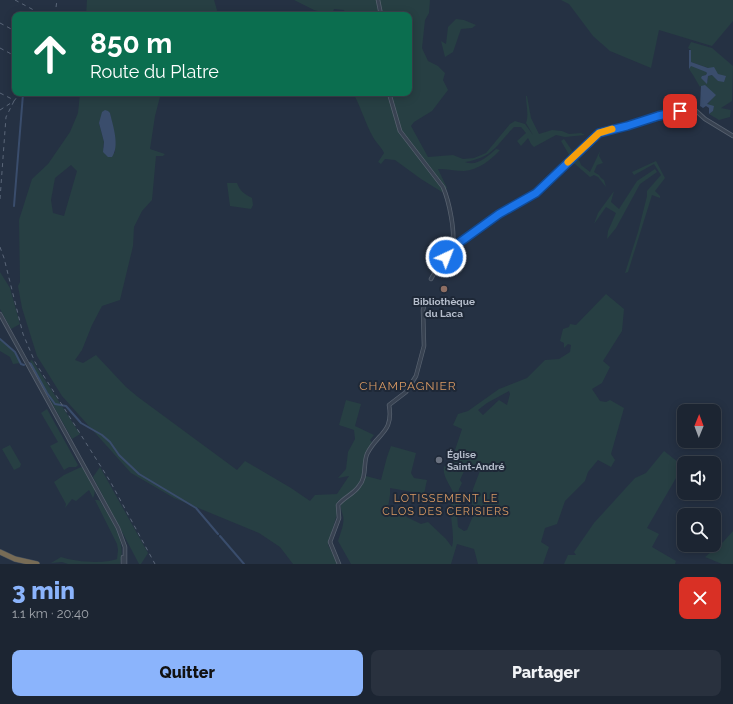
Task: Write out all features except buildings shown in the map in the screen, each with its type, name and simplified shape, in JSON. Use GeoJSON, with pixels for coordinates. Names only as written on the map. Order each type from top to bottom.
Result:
{"type":"FeatureCollection","features":[{"type":"Feature","properties":{"kind":"highway"},"geometry":{"type":"LineString","coordinates":[[0,552],[15,559],[37,564]]}},
{"type":"Feature","properties":{"kind":"street"},"geometry":{"type":"LineString","coordinates":[[378,0],[380,12]]}},
{"type":"Feature","properties":{"kind":"street"},"geometry":{"type":"LineString","coordinates":[[390,96],[396,122],[403,136],[445,190],[453,230],[452,248]]}},
{"type":"Feature","properties":{"kind":"street"},"geometry":{"type":"LineString","coordinates":[[432,279],[452,248],[499,214],[536,193],[601,132],[627,126],[658,116],[694,110],[705,120],[733,136]]}},
{"type":"Feature","properties":{"kind":"street"},"geometry":{"type":"LineString","coordinates":[[339,564],[330,542],[339,518],[338,504],[357,490],[364,478],[368,453],[389,424],[391,415],[389,405],[406,392],[416,376],[424,346],[424,303]]}},
{"type":"Feature","properties":{"kind":"street"},"geometry":{"type":"LineString","coordinates":[[0,314],[123,540],[126,552],[124,564]]}},
{"type":"Feature","properties":{"kind":"green space"},"geometry":{"type":"Polygon","coordinates":[[[87,0],[214,0],[217,10],[217,12],[86,12],[87,0]]]}},
{"type":"Feature","properties":{"kind":"green space"},"geometry":{"type":"Polygon","coordinates":[[[294,0],[430,0],[429,13],[425,20],[422,48],[428,61],[438,66],[445,73],[443,80],[448,90],[432,111],[414,122],[411,126],[428,157],[453,155],[463,159],[474,158],[486,153],[510,124],[515,121],[525,124],[533,135],[526,123],[526,96],[531,118],[539,134],[552,130],[562,131],[569,134],[581,133],[585,135],[565,137],[556,135],[534,147],[528,138],[521,146],[517,141],[526,133],[521,127],[514,127],[489,153],[475,160],[465,162],[478,162],[486,158],[496,149],[500,150],[479,167],[464,171],[438,169],[447,188],[442,192],[395,160],[385,159],[381,164],[378,162],[384,153],[370,132],[354,96],[412,96],[412,12],[344,12],[344,10],[334,9],[333,12],[321,12],[294,0]]]}},
{"type":"Feature","properties":{"kind":"green space"},"geometry":{"type":"Polygon","coordinates":[[[561,0],[733,0],[733,21],[712,46],[659,30],[651,68],[610,51],[593,36],[569,4],[561,0]]]}},
{"type":"Feature","properties":{"kind":"green space"},"geometry":{"type":"Polygon","coordinates":[[[456,19],[464,20],[476,25],[472,28],[461,29],[453,52],[445,57],[441,41],[446,44],[448,27],[456,19]]]}},
{"type":"Feature","properties":{"kind":"green space"},"geometry":{"type":"Polygon","coordinates":[[[691,42],[712,48],[733,66],[732,101],[721,108],[731,110],[730,117],[719,120],[709,114],[713,111],[707,105],[715,95],[701,86],[700,87],[689,69],[691,65],[706,71],[706,75],[702,76],[708,81],[708,76],[713,75],[718,81],[718,74],[708,68],[691,62],[691,50],[688,48],[691,42]]]}},
{"type":"Feature","properties":{"kind":"green space"},"geometry":{"type":"Polygon","coordinates":[[[80,96],[160,96],[155,116],[150,149],[165,154],[163,156],[156,156],[152,200],[142,211],[134,227],[133,246],[120,300],[102,306],[92,325],[82,350],[75,360],[83,363],[96,355],[126,387],[138,397],[237,470],[245,461],[310,501],[315,495],[337,494],[349,476],[338,478],[346,469],[348,452],[355,439],[354,430],[339,425],[346,400],[361,404],[355,426],[374,435],[370,440],[373,443],[367,458],[366,476],[381,480],[391,446],[416,453],[411,473],[414,478],[427,480],[424,494],[390,488],[388,508],[421,524],[428,522],[446,539],[452,547],[453,535],[451,507],[454,495],[445,477],[444,466],[452,469],[453,456],[462,429],[453,425],[458,414],[468,411],[499,389],[527,378],[545,360],[559,359],[570,352],[571,345],[568,344],[564,348],[564,343],[560,341],[563,329],[569,327],[570,324],[576,325],[606,294],[624,309],[622,331],[603,361],[610,367],[602,383],[592,389],[600,401],[606,402],[610,400],[624,408],[611,454],[615,460],[611,467],[598,460],[588,472],[585,481],[565,501],[557,524],[545,528],[541,542],[549,547],[543,564],[478,564],[474,549],[457,544],[451,564],[351,564],[338,541],[343,522],[341,504],[359,489],[363,481],[338,501],[337,514],[328,545],[338,564],[293,564],[280,547],[259,533],[174,498],[131,473],[62,396],[37,356],[22,308],[18,286],[20,282],[19,220],[32,179],[48,164],[70,132],[78,113],[80,96]],[[110,113],[99,123],[104,142],[103,148],[115,153],[115,139],[110,113]],[[71,165],[55,178],[51,200],[53,213],[64,216],[77,171],[71,165]],[[509,391],[487,403],[478,410],[483,415],[499,400],[507,405],[510,394],[509,391]],[[483,463],[466,467],[460,480],[462,483],[459,489],[458,498],[460,506],[457,515],[458,527],[464,531],[467,530],[473,516],[473,489],[483,463]]]}},
{"type":"Feature","properties":{"kind":"green space"},"geometry":{"type":"Polygon","coordinates":[[[564,139],[581,165],[590,172],[600,151],[599,156],[603,163],[597,165],[594,172],[604,180],[606,187],[598,177],[594,175],[590,177],[575,164],[571,164],[571,158],[561,141],[564,139]]]}},
{"type":"Feature","properties":{"kind":"green space"},"geometry":{"type":"Polygon","coordinates":[[[656,161],[665,178],[655,191],[660,198],[652,195],[628,272],[625,273],[638,232],[647,191],[661,175],[654,164],[634,175],[632,172],[656,161]]]}},
{"type":"Feature","properties":{"kind":"green space"},"geometry":{"type":"Polygon","coordinates":[[[655,169],[657,172],[640,184],[616,228],[607,239],[608,231],[616,213],[606,207],[594,224],[598,213],[614,191],[611,202],[619,209],[637,181],[655,169]]]}},
{"type":"Feature","properties":{"kind":"green space"},"geometry":{"type":"Polygon","coordinates":[[[227,183],[237,183],[243,192],[252,198],[253,205],[251,209],[230,206],[227,183]]]}},
{"type":"Feature","properties":{"kind":"green space"},"geometry":{"type":"Polygon","coordinates":[[[0,272],[10,288],[20,324],[11,329],[0,309],[0,272]]]}},
{"type":"Feature","properties":{"kind":"green space"},"geometry":{"type":"Polygon","coordinates":[[[0,339],[14,351],[21,363],[13,364],[10,357],[0,351],[0,339]]]}},
{"type":"Feature","properties":{"kind":"green space"},"geometry":{"type":"Polygon","coordinates":[[[32,360],[80,434],[72,439],[32,367],[30,361],[32,360]]]}},
{"type":"Feature","properties":{"kind":"green space"},"geometry":{"type":"Polygon","coordinates":[[[47,409],[78,465],[76,467],[69,467],[64,470],[50,446],[58,442],[41,413],[47,409]]]}},
{"type":"Feature","properties":{"kind":"green space"},"geometry":{"type":"Polygon","coordinates":[[[10,445],[21,464],[20,467],[14,470],[2,449],[10,445]]]}},
{"type":"Feature","properties":{"kind":"green space"},"geometry":{"type":"Polygon","coordinates":[[[664,451],[677,461],[677,476],[647,528],[659,534],[652,547],[676,561],[675,564],[564,564],[568,555],[576,555],[574,552],[594,523],[635,478],[646,473],[664,451]]]}},
{"type":"Feature","properties":{"kind":"green space"},"geometry":{"type":"Polygon","coordinates":[[[81,467],[94,487],[95,491],[93,498],[89,490],[76,501],[72,499],[65,508],[66,504],[54,482],[64,475],[81,467]]]}},
{"type":"Feature","properties":{"kind":"green space"},"geometry":{"type":"Polygon","coordinates":[[[100,467],[148,553],[141,564],[139,564],[93,477],[100,467]]]}},
{"type":"Feature","properties":{"kind":"green space"},"geometry":{"type":"Polygon","coordinates":[[[95,500],[100,501],[117,531],[122,547],[120,564],[51,563],[61,557],[89,562],[105,562],[117,559],[117,544],[95,500]]]}},
{"type":"Feature","properties":{"kind":"green space"},"geometry":{"type":"Polygon","coordinates":[[[733,531],[733,564],[722,564],[705,557],[711,552],[721,552],[721,544],[733,531]]]}},
{"type":"Feature","properties":{"kind":"water"},"geometry":{"type":"Polygon","coordinates":[[[689,50],[691,50],[691,62],[708,68],[714,67],[718,74],[726,76],[724,82],[718,81],[712,75],[708,76],[707,84],[701,78],[702,76],[706,75],[706,72],[691,66],[689,69],[689,50]]]}},
{"type":"Feature","properties":{"kind":"water"},"geometry":{"type":"Polygon","coordinates":[[[705,85],[716,95],[707,104],[714,106],[713,111],[709,114],[709,108],[706,106],[703,108],[700,106],[701,86],[705,85]]]}},
{"type":"Feature","properties":{"kind":"water"},"geometry":{"type":"Polygon","coordinates":[[[105,110],[110,113],[116,142],[112,157],[108,157],[103,152],[104,142],[99,123],[102,112],[105,110]]]}},
{"type":"Feature","properties":{"kind":"waterway"},"geometry":{"type":"LineString","coordinates":[[14,206],[23,96]]}},
{"type":"Feature","properties":{"kind":"waterway"},"geometry":{"type":"LineString","coordinates":[[0,339],[15,352],[21,364],[24,365]]}},
{"type":"Feature","properties":{"kind":"waterway"},"geometry":{"type":"LineString","coordinates":[[29,363],[55,404],[66,406],[81,423],[102,435],[110,442],[119,455],[139,474],[196,508],[218,534]]}},
{"type":"Feature","properties":{"kind":"waterway"},"geometry":{"type":"LineString","coordinates":[[220,536],[244,564]]}},
{"type":"Feature","properties":{"kind":"railway"},"geometry":{"type":"LineString","coordinates":[[15,0],[37,12]]}},
{"type":"Feature","properties":{"kind":"railway"},"geometry":{"type":"LineString","coordinates":[[55,12],[57,0]]}},
{"type":"Feature","properties":{"kind":"railway"},"geometry":{"type":"LineString","coordinates":[[0,23],[12,29]]}},
{"type":"Feature","properties":{"kind":"railway"},"geometry":{"type":"LineString","coordinates":[[0,48],[12,54]]}},
{"type":"Feature","properties":{"kind":"railway"},"geometry":{"type":"LineString","coordinates":[[0,93],[12,99]]}},
{"type":"Feature","properties":{"kind":"railway"},"geometry":{"type":"LineString","coordinates":[[0,110],[14,101],[18,96]]}},
{"type":"Feature","properties":{"kind":"railway"},"geometry":{"type":"LineString","coordinates":[[0,199],[6,117],[14,101]]}},
{"type":"Feature","properties":{"kind":"railway"},"geometry":{"type":"LineString","coordinates":[[0,247],[23,334],[35,362],[110,481],[155,564]]}},
{"type":"Feature","properties":{"kind":"slow traffic"},"geometry":{"type":"LineString","coordinates":[[568,162],[599,133],[612,129]]}},
{"type":"Feature","properties":{"kind":"place","name":"Bibliothèque du Laca"},"geometry":{"type":"Point","coordinates":[444,289]}},
{"type":"Feature","properties":{"kind":"place","name":"Église Saint-André"},"geometry":{"type":"Point","coordinates":[439,460]}},
{"type":"Feature","properties":{"kind":"district","name":"CHAMPAGNIER"},"geometry":{"type":"Point","coordinates":[408,386]}},
{"type":"Feature","properties":{"kind":"district","name":"LOTISSEMENT LE CLOS DES CERISIERS"},"geometry":{"type":"Point","coordinates":[446,504]}},
{"type":"Feature","properties":{"kind":"route"},"geometry":{"type":"LineString","coordinates":[[446,257],[452,248],[499,214],[536,193],[599,133],[627,126],[649,118],[680,111]]}}]}
